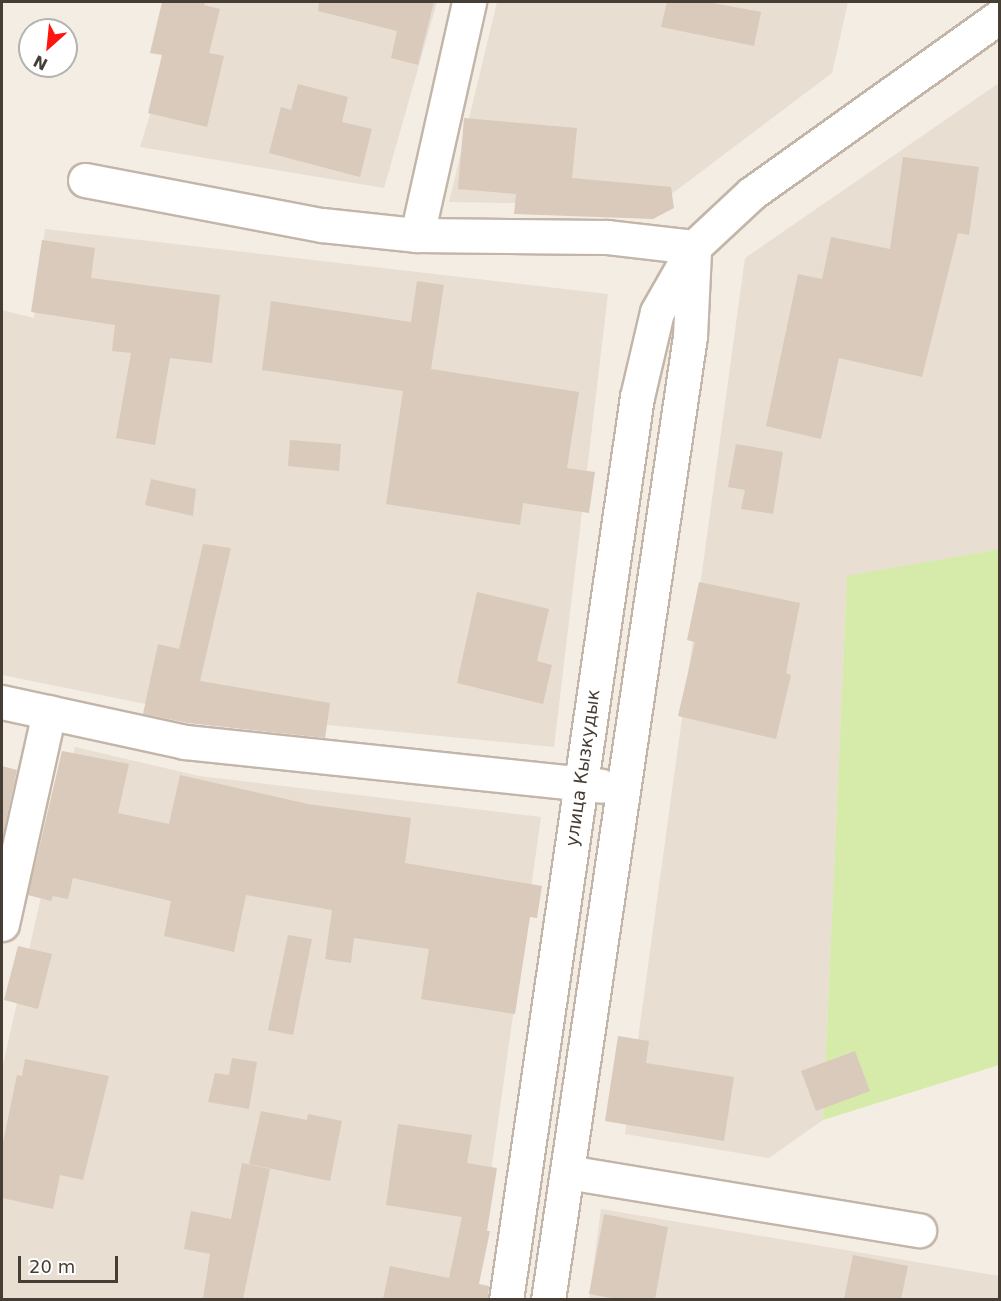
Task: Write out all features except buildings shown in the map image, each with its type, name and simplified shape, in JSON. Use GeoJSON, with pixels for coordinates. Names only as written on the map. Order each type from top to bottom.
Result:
{"type":"FeatureCollection","features":[{"type":"Feature","properties":{"kind":"street"},"geometry":{"type":"LineString","coordinates":[[417,235],[469,2]]}},
{"type":"Feature","properties":{"kind":"street","name":"улица Кызкудык"},"geometry":{"type":"LineString","coordinates":[[509,1299],[637,397],[657,312],[694,247],[752,193],[999,16]]}},
{"type":"Feature","properties":{"kind":"street"},"geometry":{"type":"LineString","coordinates":[[85,180],[322,225],[417,235],[607,237],[694,247],[690,336],[548,1299]]}},
{"type":"Feature","properties":{"kind":"street"},"geometry":{"type":"LineString","coordinates":[[2,702],[185,742],[580,786],[624,787]]}},
{"type":"Feature","properties":{"kind":"street"},"geometry":{"type":"LineString","coordinates":[[2,924],[50,712]]}},
{"type":"Feature","properties":{"kind":"street"},"geometry":{"type":"LineString","coordinates":[[567,1172],[919,1230]]}},
{"type":"Feature","properties":{"kind":"shaded area"},"geometry":{"type":"Polygon","coordinates":[[[185,2],[437,2],[384,188],[140,147],[185,2]]]}},
{"type":"Feature","properties":{"kind":"shaded area"},"geometry":{"type":"Polygon","coordinates":[[[497,2],[848,2],[832,73],[657,205],[449,202],[497,2]]]}},
{"type":"Feature","properties":{"kind":"shaded area"},"geometry":{"type":"Polygon","coordinates":[[[999,83],[999,549],[847,577],[823,1120],[769,1158],[625,1134],[745,258],[999,83]]]}},
{"type":"Feature","properties":{"kind":"shaded area"},"geometry":{"type":"Polygon","coordinates":[[[45,229],[608,294],[554,747],[175,710],[2,675],[2,310],[34,318],[45,229]]]}},
{"type":"Feature","properties":{"kind":"shaded area"},"geometry":{"type":"Polygon","coordinates":[[[75,747],[199,776],[541,817],[473,1299],[2,1300],[2,1069],[75,747]]]}},
{"type":"Feature","properties":{"kind":"shaded area"},"geometry":{"type":"Polygon","coordinates":[[[601,1209],[999,1276],[999,1299],[589,1300],[601,1209]]]}},
{"type":"Feature","properties":{"kind":"green space"},"geometry":{"type":"Polygon","coordinates":[[[999,549],[999,1065],[823,1120],[847,576],[999,549]]]}}]}
